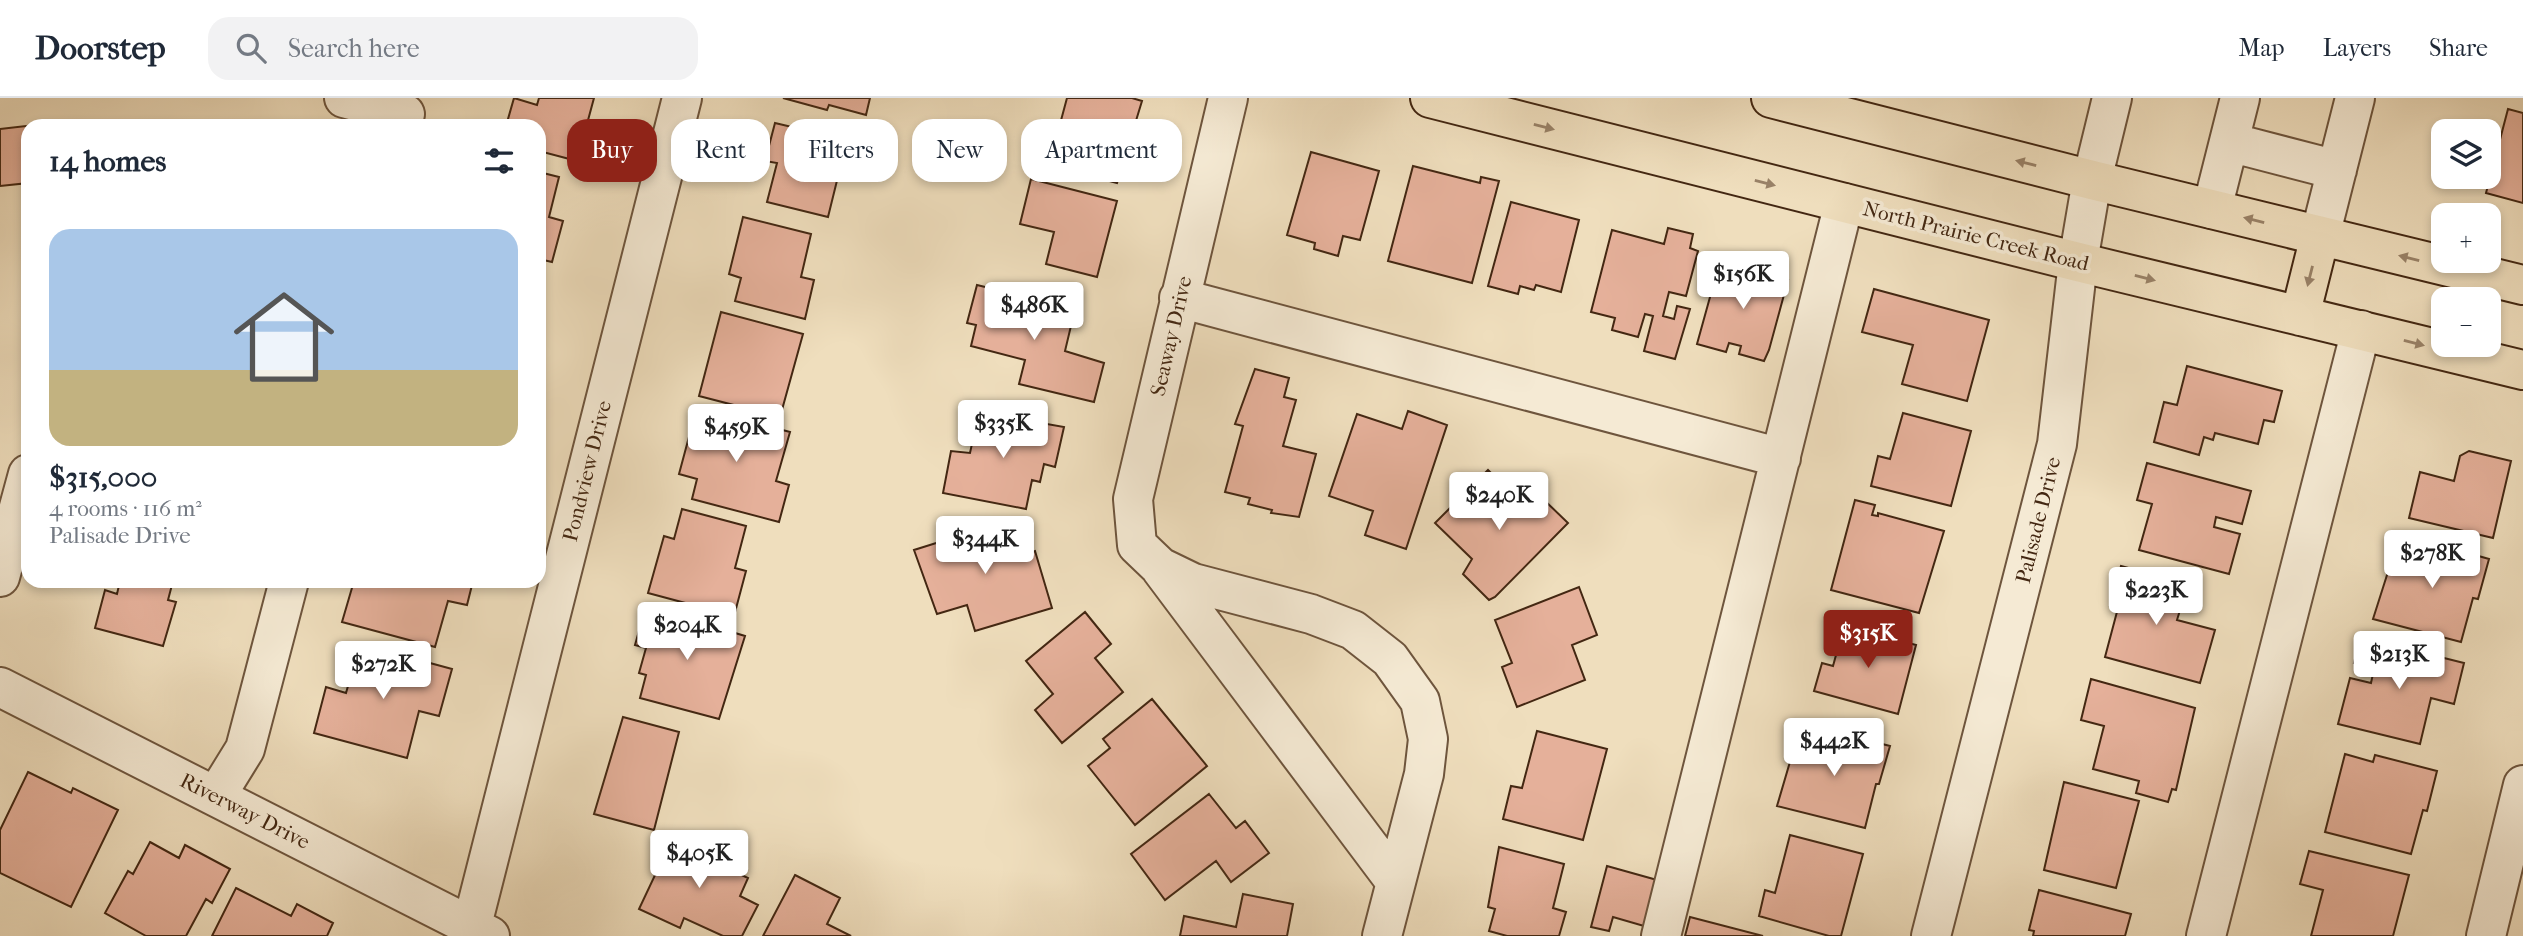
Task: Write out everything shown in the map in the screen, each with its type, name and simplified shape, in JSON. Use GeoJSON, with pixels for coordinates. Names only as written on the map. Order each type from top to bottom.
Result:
{"type":"FeatureCollection","features":[{"type":"Feature","properties":{"kind":"main road","name":"North Prairie Creek Road"},"geometry":{"type":"LineString","coordinates":[[1430,98],[2078,262],[2523,370]]}},
{"type":"Feature","properties":{"kind":"main road"},"geometry":{"type":"LineString","coordinates":[[1771,98],[2092,180],[2523,285]]}},
{"type":"Feature","properties":{"kind":"main road"},"geometry":{"type":"LineString","coordinates":[[2300,316],[2320,236]]}},
{"type":"Feature","properties":{"kind":"street"},"geometry":{"type":"LineString","coordinates":[[344,98],[406,113]]}},
{"type":"Feature","properties":{"kind":"street","name":"Pondview Drive"},"geometry":{"type":"LineString","coordinates":[[481,931],[682,98]]}},
{"type":"Feature","properties":{"kind":"street","name":"Seaway Drive"},"geometry":{"type":"LineString","coordinates":[[1228,98],[1133,499],[1137,545],[1160,568],[1395,881]]}},
{"type":"Feature","properties":{"kind":"street","name":"Palisade Drive"},"geometry":{"type":"LineString","coordinates":[[1931,936],[2057,444],[2078,262],[2092,180],[2112,98]]}},
{"type":"Feature","properties":{"kind":"street"},"geometry":{"type":"LineString","coordinates":[[2212,209],[2240,98]]}},
{"type":"Feature","properties":{"kind":"street"},"geometry":{"type":"LineString","coordinates":[[2320,236],[2355,98]]}},
{"type":"Feature","properties":{"kind":"street"},"geometry":{"type":"LineString","coordinates":[[2229,142],[2337,170]]}},
{"type":"Feature","properties":{"kind":"street"},"geometry":{"type":"LineString","coordinates":[[1661,936],[1844,202]]}},
{"type":"Feature","properties":{"kind":"street"},"geometry":{"type":"LineString","coordinates":[[1179,298],[1781,458]]}},
{"type":"Feature","properties":{"kind":"street"},"geometry":{"type":"LineString","coordinates":[[2206,936],[2361,330]]}},
{"type":"Feature","properties":{"kind":"street"},"geometry":{"type":"LineString","coordinates":[[0,577],[21,500]]}},
{"type":"Feature","properties":{"kind":"street","name":"Seaway Drive"},"geometry":{"type":"LineString","coordinates":[[1160,568],[1193,583],[1311,614],[1353,630],[1390,659],[1420,701],[1428,739],[1424,774],[1382,936]]}},
{"type":"Feature","properties":{"kind":"street"},"geometry":{"type":"LineString","coordinates":[[216,796],[244,749],[287,588]]}},
{"type":"Feature","properties":{"kind":"street","name":"Riverway Drive"},"geometry":{"type":"LineString","coordinates":[[0,687],[481,931]]}},
{"type":"Feature","properties":{"kind":"street"},"geometry":{"type":"LineString","coordinates":[[2486,936],[2523,785]]}},
{"type":"Feature","properties":{"kind":"building"},"geometry":{"type":"Polygon","coordinates":[[[514,98],[537,105],[539,98],[594,98],[588,119],[567,119],[567,158],[546,153],[546,119],[508,119],[514,98]]]}},
{"type":"Feature","properties":{"kind":"building"},"geometry":{"type":"Polygon","coordinates":[[[783,98],[870,98],[866,115],[829,105],[827,110],[783,98]]]}},
{"type":"Feature","properties":{"kind":"building"},"geometry":{"type":"Polygon","coordinates":[[[1067,98],[1132,98],[1142,101],[1137,119],[1061,119],[1067,98]]]}},
{"type":"Feature","properties":{"kind":"building"},"geometry":{"type":"Polygon","coordinates":[[[2508,109],[2523,113],[2523,203],[2486,193],[2487,189],[2501,189],[2501,136],[2508,109]]]}},
{"type":"Feature","properties":{"kind":"building"},"geometry":{"type":"Polygon","coordinates":[[[775,123],[784,125],[784,182],[837,182],[828,217],[767,202],[777,163],[770,162],[770,142],[775,123]]]}},
{"type":"Feature","properties":{"kind":"building"},"geometry":{"type":"Polygon","coordinates":[[[21,127],[21,184],[0,186],[0,129],[21,127]]]}},
{"type":"Feature","properties":{"kind":"building"},"geometry":{"type":"Polygon","coordinates":[[[1311,152],[1379,171],[1360,240],[1343,236],[1338,256],[1314,249],[1315,243],[1287,235],[1311,152]]]}},
{"type":"Feature","properties":{"kind":"building"},"geometry":{"type":"Polygon","coordinates":[[[1413,166],[1480,183],[1481,177],[1499,181],[1472,283],[1388,261],[1413,166]]]}},
{"type":"Feature","properties":{"kind":"building"},"geometry":{"type":"Polygon","coordinates":[[[546,174],[559,177],[549,217],[563,221],[552,262],[546,261],[546,174]]]}},
{"type":"Feature","properties":{"kind":"building"},"geometry":{"type":"Polygon","coordinates":[[[1030,182],[1043,182],[1117,201],[1097,277],[1046,264],[1054,232],[1020,224],[1030,182]]]}},
{"type":"Feature","properties":{"kind":"building"},"geometry":{"type":"Polygon","coordinates":[[[1511,202],[1579,220],[1561,292],[1536,285],[1534,290],[1520,286],[1518,294],[1488,286],[1511,202]]]}},
{"type":"Feature","properties":{"kind":"building"},"geometry":{"type":"Polygon","coordinates":[[[743,217],[811,234],[801,277],[814,280],[805,319],[735,301],[741,278],[729,274],[743,217]]]}},
{"type":"Feature","properties":{"kind":"building"},"geometry":{"type":"Polygon","coordinates":[[[1668,228],[1693,234],[1690,248],[1698,251],[1686,296],[1669,292],[1663,316],[1674,319],[1677,306],[1690,309],[1675,359],[1644,351],[1653,316],[1645,314],[1638,337],[1612,330],[1615,318],[1591,312],[1612,230],[1664,244],[1668,228]]]}},
{"type":"Feature","properties":{"kind":"building"},"geometry":{"type":"Polygon","coordinates":[[[1720,261],[1788,280],[1764,361],[1739,354],[1741,346],[1729,343],[1726,352],[1697,344],[1720,261]]]}},
{"type":"Feature","properties":{"kind":"building"},"geometry":{"type":"Polygon","coordinates":[[[977,285],[1075,309],[1065,351],[1104,363],[1094,402],[1019,384],[1025,360],[971,346],[976,325],[967,323],[977,285]]]}},
{"type":"Feature","properties":{"kind":"building"},"geometry":{"type":"Polygon","coordinates":[[[1874,289],[1989,320],[1967,401],[1902,384],[1913,345],[1862,332],[1874,289]]]}},
{"type":"Feature","properties":{"kind":"building"},"geometry":{"type":"Polygon","coordinates":[[[721,312],[803,334],[780,417],[699,396],[721,312]]]}},
{"type":"Feature","properties":{"kind":"building"},"geometry":{"type":"Polygon","coordinates":[[[2187,366],[2282,391],[2274,422],[2264,420],[2258,444],[2215,433],[2213,440],[2204,437],[2199,455],[2154,442],[2164,402],[2177,405],[2187,366]]]}},
{"type":"Feature","properties":{"kind":"building"},"geometry":{"type":"Polygon","coordinates":[[[1255,369],[1289,378],[1284,397],[1296,400],[1283,446],[1316,454],[1299,517],[1271,513],[1272,510],[1248,504],[1250,498],[1225,492],[1243,426],[1235,424],[1255,369]]]}},
{"type":"Feature","properties":{"kind":"building"},"geometry":{"type":"Polygon","coordinates":[[[697,407],[790,432],[776,481],[789,485],[779,522],[692,499],[697,479],[679,474],[697,407]]]}},
{"type":"Feature","properties":{"kind":"building"},"geometry":{"type":"Polygon","coordinates":[[[1408,411],[1447,425],[1406,549],[1365,535],[1373,511],[1329,496],[1357,414],[1402,429],[1408,411]]]}},
{"type":"Feature","properties":{"kind":"building"},"geometry":{"type":"Polygon","coordinates":[[[979,412],[1064,427],[1055,467],[1044,464],[1040,482],[1032,480],[1026,509],[943,493],[951,451],[970,453],[979,412]]]}},
{"type":"Feature","properties":{"kind":"building"},"geometry":{"type":"Polygon","coordinates":[[[1903,413],[1971,431],[1951,506],[1871,486],[1878,456],[1890,459],[1903,413]]]}},
{"type":"Feature","properties":{"kind":"building"},"geometry":{"type":"Polygon","coordinates":[[[2469,451],[2511,461],[2493,538],[2409,518],[2420,472],[2454,481],[2460,456],[2469,451]]]}},
{"type":"Feature","properties":{"kind":"building"},"geometry":{"type":"Polygon","coordinates":[[[2147,463],[2251,491],[2242,524],[2216,517],[2214,527],[2240,534],[2229,574],[2139,550],[2152,504],[2137,500],[2147,463]]]}},
{"type":"Feature","properties":{"kind":"building"},"geometry":{"type":"Polygon","coordinates":[[[1488,470],[1509,491],[1513,487],[1532,509],[1542,498],[1568,523],[1489,600],[1463,574],[1472,559],[1435,523],[1488,470]]]}},
{"type":"Feature","properties":{"kind":"building"},"geometry":{"type":"Polygon","coordinates":[[[1855,500],[1875,505],[1872,515],[1878,516],[1878,513],[1944,531],[1919,613],[1831,590],[1855,500]]]}},
{"type":"Feature","properties":{"kind":"building"},"geometry":{"type":"Polygon","coordinates":[[[682,509],[746,526],[735,568],[746,571],[734,616],[648,593],[664,536],[674,539],[682,509]]]}},
{"type":"Feature","properties":{"kind":"building"},"geometry":{"type":"Polygon","coordinates":[[[1014,520],[1024,555],[1035,551],[1052,608],[975,631],[967,605],[937,614],[914,550],[962,535],[959,528],[976,523],[979,531],[1014,520]]]}},
{"type":"Feature","properties":{"kind":"building"},"geometry":{"type":"Polygon","coordinates":[[[2422,540],[2489,559],[2478,599],[2473,598],[2461,642],[2373,619],[2394,553],[2400,547],[2419,552],[2422,540]]]}},
{"type":"Feature","properties":{"kind":"building"},"geometry":{"type":"Polygon","coordinates":[[[2121,566],[2188,584],[2177,620],[2215,630],[2200,683],[2105,657],[2118,608],[2110,606],[2121,566]]]}},
{"type":"Feature","properties":{"kind":"building"},"geometry":{"type":"Polygon","coordinates":[[[1579,587],[1597,635],[1572,645],[1585,680],[1517,707],[1502,667],[1512,663],[1495,620],[1579,587]]]}},
{"type":"Feature","properties":{"kind":"building"},"geometry":{"type":"Polygon","coordinates":[[[118,588],[171,588],[168,600],[176,602],[163,646],[95,628],[105,590],[117,594],[118,588]]]}},
{"type":"Feature","properties":{"kind":"building"},"geometry":{"type":"Polygon","coordinates":[[[352,588],[471,588],[467,605],[448,601],[435,647],[342,622],[352,588]]]}},
{"type":"Feature","properties":{"kind":"building"},"geometry":{"type":"Polygon","coordinates":[[[646,606],[745,636],[719,719],[640,698],[646,675],[639,673],[646,648],[635,645],[646,606]]]}},
{"type":"Feature","properties":{"kind":"building"},"geometry":{"type":"Polygon","coordinates":[[[1085,612],[1111,644],[1095,658],[1123,692],[1062,743],[1035,710],[1053,694],[1026,661],[1085,612]]]}},
{"type":"Feature","properties":{"kind":"building"},"geometry":{"type":"Polygon","coordinates":[[[1844,626],[1916,645],[1898,714],[1814,691],[1822,663],[1833,666],[1844,626]]]}},
{"type":"Feature","properties":{"kind":"building"},"geometry":{"type":"Polygon","coordinates":[[[2380,642],[2464,663],[2454,704],[2431,698],[2420,744],[2338,724],[2350,678],[2371,683],[2374,669],[2354,663],[2358,646],[2378,651],[2380,642]]]}},
{"type":"Feature","properties":{"kind":"building"},"geometry":{"type":"Polygon","coordinates":[[[360,644],[452,669],[439,716],[419,711],[407,758],[314,733],[326,687],[346,693],[360,644]]]}},
{"type":"Feature","properties":{"kind":"building"},"geometry":{"type":"Polygon","coordinates":[[[2091,679],[2195,708],[2176,790],[2172,789],[2168,802],[2136,793],[2139,781],[2093,769],[2104,726],[2081,720],[2091,679]]]}},
{"type":"Feature","properties":{"kind":"building"},"geometry":{"type":"Polygon","coordinates":[[[1152,699],[1207,766],[1135,825],[1088,766],[1110,748],[1103,739],[1152,699]]]}},
{"type":"Feature","properties":{"kind":"building"},"geometry":{"type":"Polygon","coordinates":[[[623,717],[679,732],[654,830],[594,814],[623,717]]]}},
{"type":"Feature","properties":{"kind":"building"},"geometry":{"type":"Polygon","coordinates":[[[1824,729],[1890,746],[1879,784],[1876,784],[1865,828],[1777,806],[1797,738],[1820,743],[1824,729]]]}},
{"type":"Feature","properties":{"kind":"building"},"geometry":{"type":"Polygon","coordinates":[[[1537,731],[1607,749],[1583,840],[1503,819],[1511,786],[1522,788],[1537,731]]]}},
{"type":"Feature","properties":{"kind":"building"},"geometry":{"type":"Polygon","coordinates":[[[2345,754],[2373,762],[2375,755],[2437,771],[2427,811],[2423,810],[2411,854],[2325,832],[2345,754]]]}},
{"type":"Feature","properties":{"kind":"building"},"geometry":{"type":"Polygon","coordinates":[[[28,772],[71,793],[73,788],[118,810],[71,907],[0,873],[0,830],[28,772]]]}},
{"type":"Feature","properties":{"kind":"building"},"geometry":{"type":"Polygon","coordinates":[[[2064,782],[2139,801],[2116,888],[2044,870],[2064,782]]]}},
{"type":"Feature","properties":{"kind":"building"},"geometry":{"type":"Polygon","coordinates":[[[1209,794],[1236,828],[1245,821],[1269,853],[1231,882],[1216,861],[1165,900],[1131,854],[1209,794]]]}},
{"type":"Feature","properties":{"kind":"building"},"geometry":{"type":"Polygon","coordinates":[[[705,835],[727,845],[718,864],[748,878],[740,896],[758,905],[742,936],[723,936],[684,918],[680,928],[639,909],[672,839],[697,852],[705,835]]]}},
{"type":"Feature","properties":{"kind":"building"},"geometry":{"type":"Polygon","coordinates":[[[1790,835],[1863,854],[1841,936],[1829,936],[1759,916],[1765,890],[1775,893],[1790,835]]]}},
{"type":"Feature","properties":{"kind":"building"},"geometry":{"type":"Polygon","coordinates":[[[150,842],[179,858],[185,845],[230,869],[212,903],[206,899],[186,936],[146,936],[105,913],[128,871],[133,874],[150,842]]]}},
{"type":"Feature","properties":{"kind":"building"},"geometry":{"type":"Polygon","coordinates":[[[1499,847],[1564,864],[1553,908],[1566,912],[1559,936],[1507,936],[1489,931],[1495,909],[1488,907],[1499,847]]]}},
{"type":"Feature","properties":{"kind":"building"},"geometry":{"type":"Polygon","coordinates":[[[2309,851],[2409,875],[2393,936],[2311,936],[2323,890],[2300,884],[2309,851]]]}},
{"type":"Feature","properties":{"kind":"building"},"geometry":{"type":"Polygon","coordinates":[[[1607,866],[1657,880],[1644,926],[1613,917],[1609,931],[1591,927],[1607,866]]]}},
{"type":"Feature","properties":{"kind":"building"},"geometry":{"type":"Polygon","coordinates":[[[795,875],[840,898],[827,924],[851,936],[763,936],[795,875]]]}},
{"type":"Feature","properties":{"kind":"building"},"geometry":{"type":"Polygon","coordinates":[[[236,888],[291,916],[297,904],[333,923],[327,936],[212,936],[236,888]]]}},
{"type":"Feature","properties":{"kind":"building"},"geometry":{"type":"Polygon","coordinates":[[[2039,890],[2131,914],[2125,936],[2033,936],[2034,931],[2029,930],[2039,890]]]}},
{"type":"Feature","properties":{"kind":"building"},"geometry":{"type":"Polygon","coordinates":[[[1243,894],[1293,904],[1287,936],[1180,936],[1184,916],[1236,927],[1243,894]]]}},
{"type":"Feature","properties":{"kind":"building"},"geometry":{"type":"Polygon","coordinates":[[[1690,917],[1763,936],[1685,936],[1690,917]]]}}]}
